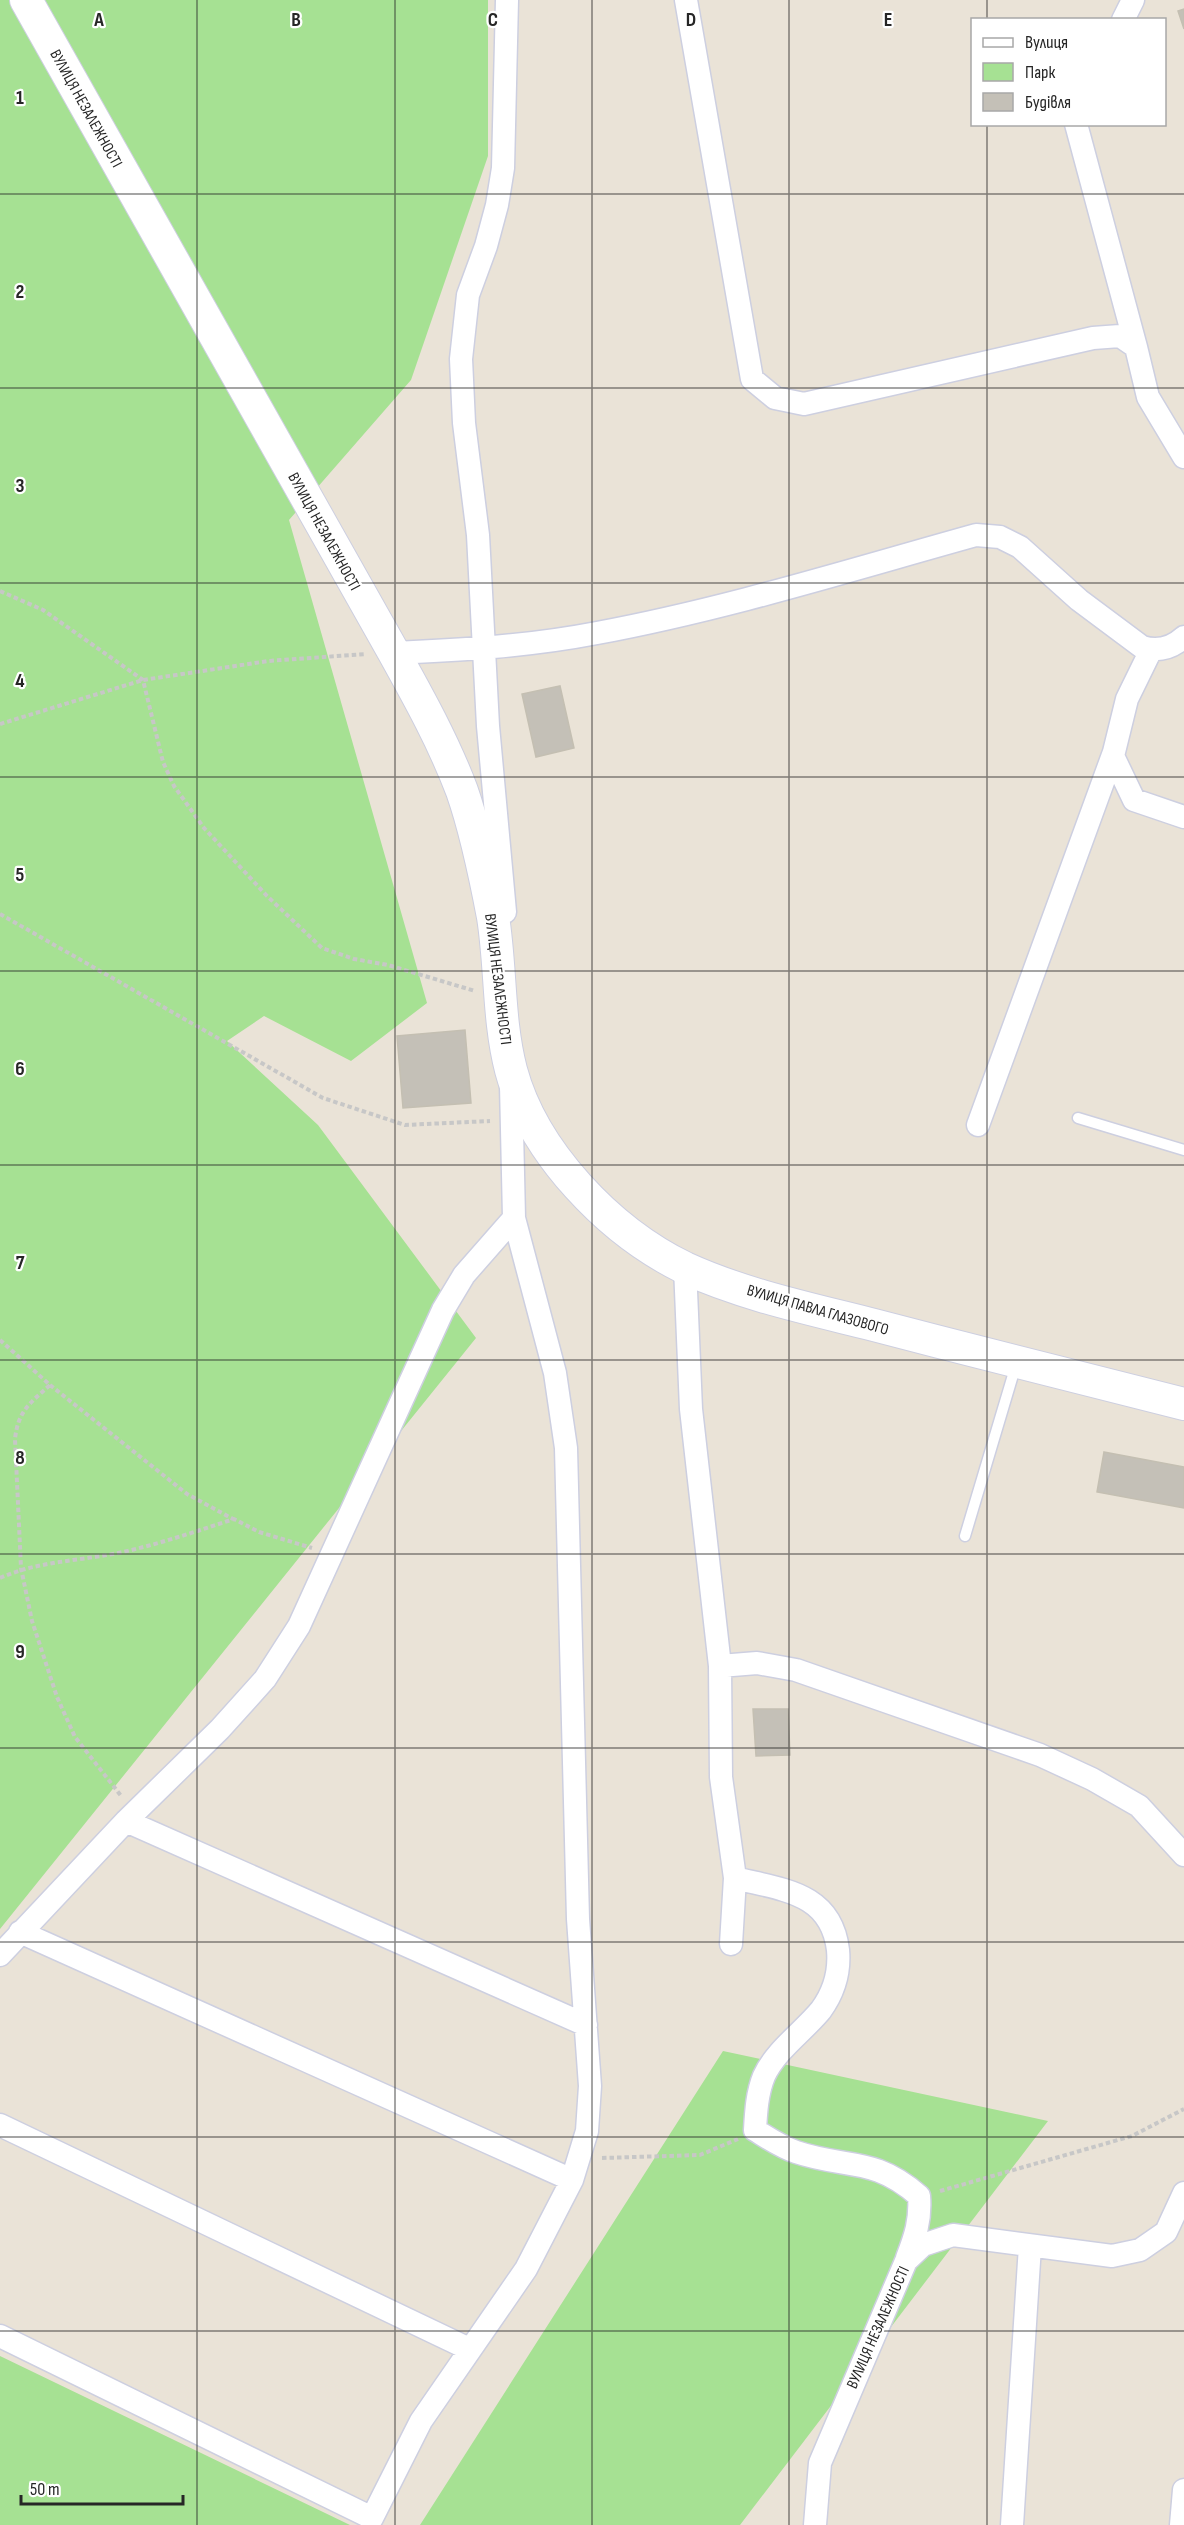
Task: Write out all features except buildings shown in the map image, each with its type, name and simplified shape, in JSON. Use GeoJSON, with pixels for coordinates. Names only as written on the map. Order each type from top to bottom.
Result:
{"type":"FeatureCollection","features":[{"type":"Feature","properties":{"kind":"main road","name":"ВУЛИЦЯ НЕЗАЛЕЖНОСТІ"},"geometry":{"type":"LineString","coordinates":[[26,0],[394,653],[440,740],[463,795],[493,918],[517,1110]]}},
{"type":"Feature","properties":{"kind":"main road","name":"ВУЛИЦЯ ПАВЛА ГЛАЗОВОГО"},"geometry":{"type":"LineString","coordinates":[[517,1110],[584,1193],[637,1238],[685,1267],[751,1291],[1184,1404]]}},
{"type":"Feature","properties":{"kind":"street"},"geometry":{"type":"LineString","coordinates":[[505,916],[483,649],[478,535],[464,423],[461,358],[468,295],[486,246],[503,168],[507,0]]}},
{"type":"Feature","properties":{"kind":"street"},"geometry":{"type":"LineString","coordinates":[[687,0],[752,379],[775,398],[804,404],[1093,338],[1120,336],[1136,347]]}},
{"type":"Feature","properties":{"kind":"street"},"geometry":{"type":"LineString","coordinates":[[1124,18],[1133,0]]}},
{"type":"Feature","properties":{"kind":"street"},"geometry":{"type":"LineString","coordinates":[[1077,126],[1148,397],[1184,457]]}},
{"type":"Feature","properties":{"kind":"street"},"geometry":{"type":"LineString","coordinates":[[394,653],[483,649],[597,633],[745,601],[976,535],[1000,537],[1020,547],[1110,625],[1142,647],[1151,650],[1168,648],[1184,637]]}},
{"type":"Feature","properties":{"kind":"street"},"geometry":{"type":"LineString","coordinates":[[978,1125],[1114,752],[1127,699],[1151,650]]}},
{"type":"Feature","properties":{"kind":"street"},"geometry":{"type":"LineString","coordinates":[[1114,752],[1113,756],[1134,800],[1184,817]]}},
{"type":"Feature","properties":{"kind":"street"},"geometry":{"type":"LineString","coordinates":[[0,2336],[372,2518],[421,2421],[526,2269],[574,2171],[587,2131],[589,2098],[578,1919],[566,1448],[555,1373],[514,1218],[517,1110]]}},
{"type":"Feature","properties":{"kind":"street"},"geometry":{"type":"LineString","coordinates":[[0,1954],[130,1816],[220,1729],[265,1679],[299,1626],[443,1310],[464,1275],[514,1218]]}},
{"type":"Feature","properties":{"kind":"street"},"geometry":{"type":"LineString","coordinates":[[685,1267],[691,1409],[720,1666],[721,1777],[735,1878],[731,1944]]}},
{"type":"Feature","properties":{"kind":"street"},"geometry":{"type":"LineString","coordinates":[[720,1666],[757,1663],[796,1670],[1040,1755],[1092,1779],[1139,1806],[1184,1855]]}},
{"type":"Feature","properties":{"kind":"street"},"geometry":{"type":"LineString","coordinates":[[130,1816],[586,2025]]}},
{"type":"Feature","properties":{"kind":"street"},"geometry":{"type":"LineString","coordinates":[[735,1878],[792,1893],[818,1906],[825,1913],[836,1933],[839,1958],[836,1980],[829,1997],[779,2054],[765,2075],[757,2099],[755,2130],[780,2146],[797,2152],[849,2161],[889,2173],[919,2196],[918,2230],[906,2261]]}},
{"type":"Feature","properties":{"kind":"street"},"geometry":{"type":"LineString","coordinates":[[20,1932],[574,2171]]}},
{"type":"Feature","properties":{"kind":"street"},"geometry":{"type":"LineString","coordinates":[[0,2125],[469,2349]]}},
{"type":"Feature","properties":{"kind":"street","name":"ВУЛИЦЯ НЕЗАЛЕЖНОСТІ"},"geometry":{"type":"LineString","coordinates":[[815,2525],[820,2463],[906,2261],[923,2246],[953,2235],[1112,2256],[1140,2250],[1166,2232],[1184,2193]]}},
{"type":"Feature","properties":{"kind":"street"},"geometry":{"type":"LineString","coordinates":[[1012,2525],[1030,2246]]}},
{"type":"Feature","properties":{"kind":"street"},"geometry":{"type":"LineString","coordinates":[[1181,2525],[1184,2490]]}},
{"type":"Feature","properties":{"kind":"lane"},"geometry":{"type":"LineString","coordinates":[[1078,1118],[1184,1150]]}},
{"type":"Feature","properties":{"kind":"lane"},"geometry":{"type":"LineString","coordinates":[[965,1536],[1017,1362]]}},
{"type":"Feature","properties":{"kind":"path"},"geometry":{"type":"LineString","coordinates":[[0,591],[44,610],[143,680],[163,762],[174,786],[204,828],[267,896],[322,948],[354,960],[433,977],[502,1000]]}},
{"type":"Feature","properties":{"kind":"path"},"geometry":{"type":"LineString","coordinates":[[0,724],[143,680],[268,662],[394,653]]}},
{"type":"Feature","properties":{"kind":"path"},"geometry":{"type":"LineString","coordinates":[[0,914],[323,1098],[405,1125],[517,1110]]}},
{"type":"Feature","properties":{"kind":"path"},"geometry":{"type":"LineString","coordinates":[[0,1340],[50,1385],[186,1494],[259,1532],[333,1555]]}},
{"type":"Feature","properties":{"kind":"path"},"geometry":{"type":"LineString","coordinates":[[50,1385],[27,1406],[17,1421],[15,1439],[21,1568],[32,1621],[57,1697],[75,1737],[130,1816]]}},
{"type":"Feature","properties":{"kind":"path"},"geometry":{"type":"LineString","coordinates":[[0,1578],[21,1568],[115,1554],[177,1538],[234,1519]]}},
{"type":"Feature","properties":{"kind":"path"},"geometry":{"type":"LineString","coordinates":[[919,2196],[1132,2136],[1184,2109]]}},
{"type":"Feature","properties":{"kind":"path"},"geometry":{"type":"LineString","coordinates":[[574,2171],[613,2157],[675,2158],[700,2155],[755,2130]]}},
{"type":"Feature","properties":{"kind":"green space"},"geometry":{"type":"Polygon","coordinates":[[[0,0],[488,0],[488,156],[411,380],[289,520],[427,1003],[351,1061],[264,1016],[227,1041],[318,1125],[476,1338],[0,1929],[0,0]]]}},
{"type":"Feature","properties":{"kind":"green space"},"geometry":{"type":"Polygon","coordinates":[[[723,2051],[1048,2121],[740,2525],[420,2525],[723,2051]]]}},
{"type":"Feature","properties":{"kind":"green space"},"geometry":{"type":"Polygon","coordinates":[[[0,2356],[350,2525],[0,2525],[0,2356]]]}}]}
